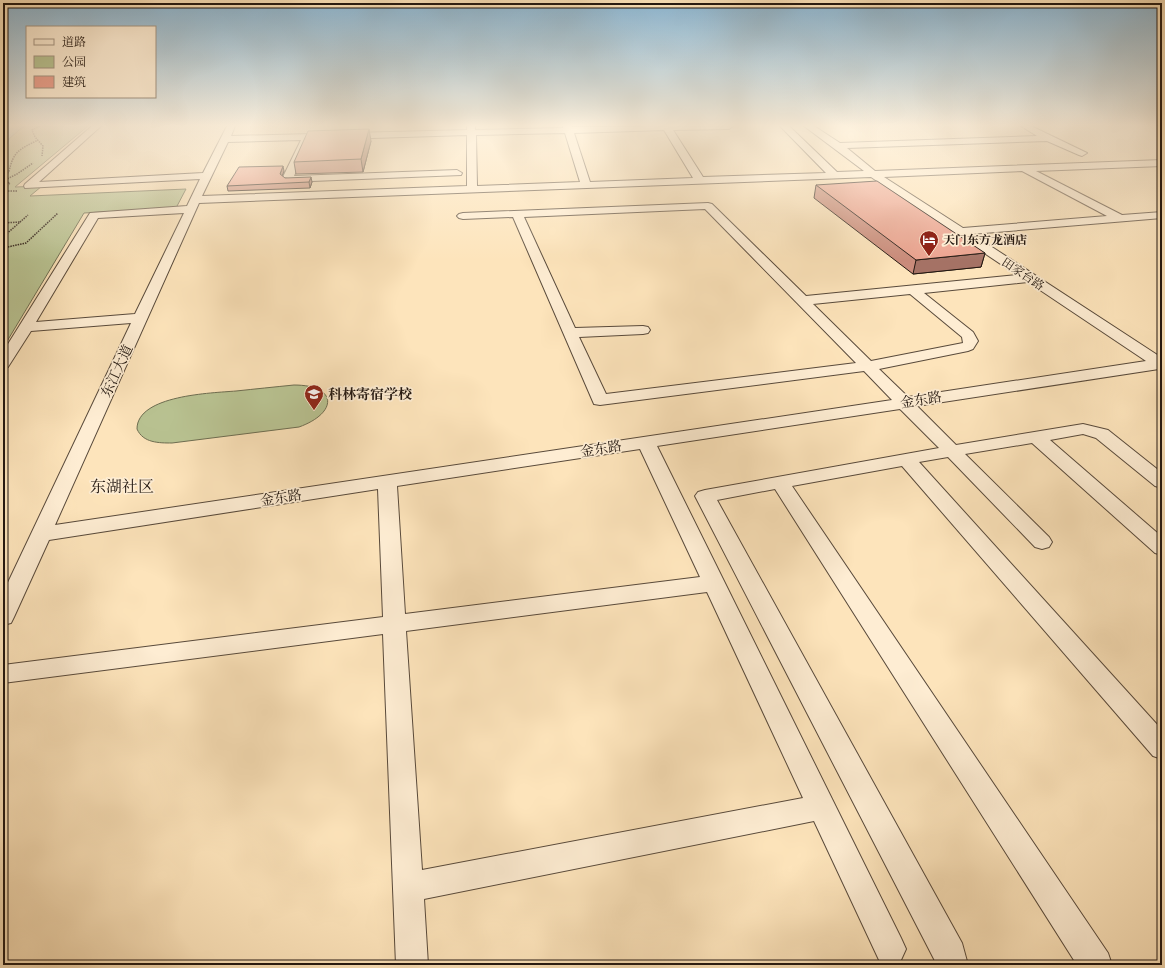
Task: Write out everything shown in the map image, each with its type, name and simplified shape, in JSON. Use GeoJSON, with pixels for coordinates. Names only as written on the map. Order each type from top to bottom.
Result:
{"type":"FeatureCollection","features":[{"type":"Feature","properties":{"kind":"street"},"geometry":{"type":"LineString","coordinates":[[47,171],[30,186],[207,176]]}},
{"type":"Feature","properties":{"kind":"street","name":"东江大道"},"geometry":{"type":"LineString","coordinates":[[3,618],[209,171]]}},
{"type":"Feature","properties":{"kind":"street"},"geometry":{"type":"LineString","coordinates":[[291,171],[287,179],[457,173]]}},
{"type":"Feature","properties":{"kind":"street"},"geometry":{"type":"LineString","coordinates":[[472,171],[472,189]]}},
{"type":"Feature","properties":{"kind":"street"},"geometry":{"type":"LineString","coordinates":[[582,171],[586,185]]}},
{"type":"Feature","properties":{"kind":"street"},"geometry":{"type":"LineString","coordinates":[[694,171],[700,180]]}},
{"type":"Feature","properties":{"kind":"street"},"geometry":{"type":"LineString","coordinates":[[829,171],[834,176]]}},
{"type":"Feature","properties":{"kind":"street","name":"田家台路"},"geometry":{"type":"LineString","coordinates":[[869,171],[1161,365]]}},
{"type":"Feature","properties":{"kind":"street"},"geometry":{"type":"LineString","coordinates":[[3,364],[94,215],[193,205],[320,195],[944,171]]}},
{"type":"Feature","properties":{"kind":"street"},"geometry":{"type":"LineString","coordinates":[[1030,171],[1119,218]]}},
{"type":"Feature","properties":{"kind":"street"},"geometry":{"type":"LineString","coordinates":[[320,195],[327,178]]}},
{"type":"Feature","properties":{"kind":"street"},"geometry":{"type":"LineString","coordinates":[[463,216],[708,206],[1042,542]]}},
{"type":"Feature","properties":{"kind":"street"},"geometry":{"type":"LineString","coordinates":[[517,214],[600,400],[868,366],[968,346],[971,341],[968,335],[913,290]]}},
{"type":"Feature","properties":{"kind":"street"},"geometry":{"type":"LineString","coordinates":[[960,232],[1162,215]]}},
{"type":"Feature","properties":{"kind":"street"},"geometry":{"type":"LineString","coordinates":[[802,301],[1028,278]]}},
{"type":"Feature","properties":{"kind":"street"},"geometry":{"type":"LineString","coordinates":[[26,327],[141,318]]}},
{"type":"Feature","properties":{"kind":"street"},"geometry":{"type":"LineString","coordinates":[[570,333],[643,330]]}},
{"type":"Feature","properties":{"kind":"street","name":"金东路"},"geometry":{"type":"LineString","coordinates":[[42,534],[903,402],[1161,365]]}},
{"type":"Feature","properties":{"kind":"street"},"geometry":{"type":"LineString","coordinates":[[952,965],[950,955],[705,496],[906,459],[1083,429],[1102,434],[1162,482]]}},
{"type":"Feature","properties":{"kind":"street"},"geometry":{"type":"LineString","coordinates":[[1036,437],[1162,548]]}},
{"type":"Feature","properties":{"kind":"street"},"geometry":{"type":"LineString","coordinates":[[646,442],[890,949]]}},
{"type":"Feature","properties":{"kind":"street"},"geometry":{"type":"LineString","coordinates":[[906,459],[1162,748]]}},
{"type":"Feature","properties":{"kind":"street"},"geometry":{"type":"LineString","coordinates":[[387,481],[412,965]]}},
{"type":"Feature","properties":{"kind":"street"},"geometry":{"type":"LineString","coordinates":[[780,482],[1096,965]]}},
{"type":"Feature","properties":{"kind":"street"},"geometry":{"type":"LineString","coordinates":[[3,674],[714,583]]}},
{"type":"Feature","properties":{"kind":"street"},"geometry":{"type":"LineString","coordinates":[[408,887],[822,807]]}},
{"type":"Feature","properties":{"kind":"path"},"geometry":{"type":"LineString","coordinates":[[3,181],[21,171]]}},
{"type":"Feature","properties":{"kind":"path"},"geometry":{"type":"LineString","coordinates":[[3,181],[10,183],[3,189]]}},
{"type":"Feature","properties":{"kind":"path"},"geometry":{"type":"LineString","coordinates":[[3,248],[26,243],[58,213]]}},
{"type":"Feature","properties":{"kind":"path"},"geometry":{"type":"LineString","coordinates":[[3,237],[28,215]]}},
{"type":"Feature","properties":{"kind":"path"},"geometry":{"type":"LineString","coordinates":[[3,223],[20,222]]}},
{"type":"Feature","properties":{"kind":"path"},"geometry":{"type":"LineString","coordinates":[[3,290],[6,295],[3,299]]}},
{"type":"Feature","properties":{"kind":"green space"},"geometry":{"type":"Polygon","coordinates":[[[3,171],[34,171],[15,187],[42,186],[30,196],[186,189],[176,208],[84,213],[3,348],[3,171]]]}},
{"type":"Feature","properties":{"kind":"green space"},"geometry":{"type":"Polygon","coordinates":[[[294,385],[308,386],[319,390],[325,395],[328,401],[326,408],[321,415],[299,427],[172,443],[147,440],[137,429],[140,418],[149,409],[178,398],[210,393],[294,385]]]}},
{"type":"Feature","properties":{"kind":"building"},"geometry":{"type":"Polygon","coordinates":[[[236,171],[281,171],[280,174],[285,178],[311,177],[309,182],[227,186],[236,171]]]}},
{"type":"Feature","properties":{"kind":"building"},"geometry":{"type":"Polygon","coordinates":[[[877,181],[985,253],[916,260],[816,185],[877,181]]]}},
{"type":"Feature","properties":{"kind":"place","name":"天门东方龙酒店"},"geometry":{"type":"Point","coordinates":[929,257]}},
{"type":"Feature","properties":{"kind":"place","name":"科林寄宿学校"},"geometry":{"type":"Point","coordinates":[314,411]}},
{"type":"Feature","properties":{"kind":"district","name":"东湖社区"},"geometry":{"type":"Point","coordinates":[122,487]}}]}
